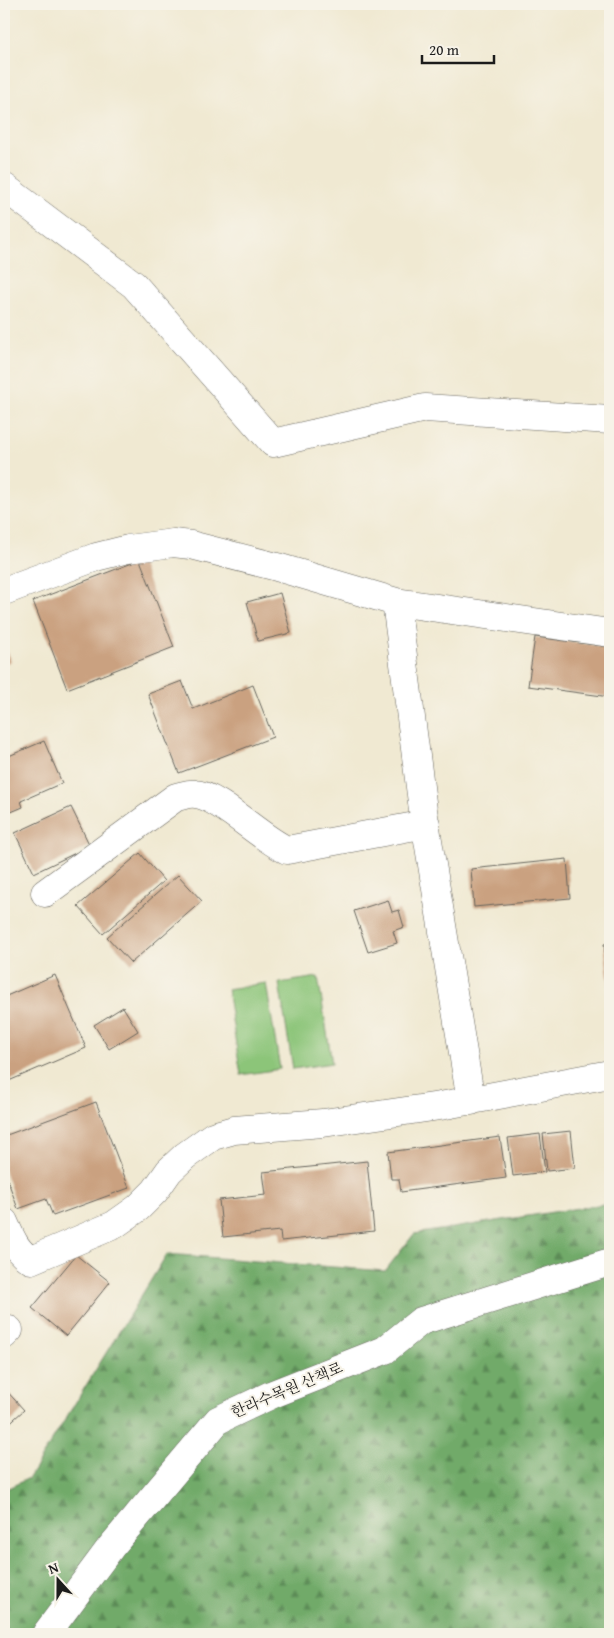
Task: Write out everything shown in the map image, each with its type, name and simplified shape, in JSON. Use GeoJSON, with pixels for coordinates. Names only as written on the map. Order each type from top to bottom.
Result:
{"type":"FeatureCollection","features":[{"type":"Feature","properties":{"kind":"street"},"geometry":{"type":"LineString","coordinates":[[4,187],[134,285],[273,443],[425,408],[610,420]]}},
{"type":"Feature","properties":{"kind":"street"},"geometry":{"type":"LineString","coordinates":[[4,591],[96,557],[128,549],[173,543],[268,565],[396,602],[610,633]]}},
{"type":"Feature","properties":{"kind":"street"},"geometry":{"type":"LineString","coordinates":[[396,602],[426,824],[471,1101]]}},
{"type":"Feature","properties":{"kind":"street"},"geometry":{"type":"LineString","coordinates":[[45,893],[176,797],[195,793],[210,798],[272,844],[287,850],[426,824]]}},
{"type":"Feature","properties":{"kind":"street"},"geometry":{"type":"LineString","coordinates":[[4,1222],[14,1245],[24,1256],[31,1260],[114,1224],[138,1208],[185,1156],[213,1136],[234,1130],[323,1123],[471,1101],[610,1074]]}},
{"type":"Feature","properties":{"kind":"street","name":"한라수목원 산책로"},"geometry":{"type":"LineString","coordinates":[[46,1634],[111,1547],[218,1420],[273,1394],[385,1350],[421,1321],[610,1262]]}},
{"type":"Feature","properties":{"kind":"green space"},"geometry":{"type":"Polygon","coordinates":[[[318,977],[332,1063],[293,1069],[279,983],[318,977]]]}},
{"type":"Feature","properties":{"kind":"green space"},"geometry":{"type":"Polygon","coordinates":[[[266,983],[280,1069],[241,1075],[227,989],[266,983]]]}},
{"type":"Feature","properties":{"kind":"green space"},"geometry":{"type":"Polygon","coordinates":[[[610,1203],[610,1634],[4,1634],[4,1490],[29,1478],[167,1254],[385,1271],[414,1234],[610,1203]]]}},
{"type":"Feature","properties":{"kind":"building"},"geometry":{"type":"Polygon","coordinates":[[[140,560],[174,647],[67,689],[33,601],[140,560]]]}},
{"type":"Feature","properties":{"kind":"building"},"geometry":{"type":"Polygon","coordinates":[[[280,593],[291,633],[258,641],[247,602],[280,593]]]}},
{"type":"Feature","properties":{"kind":"building"},"geometry":{"type":"Polygon","coordinates":[[[535,637],[610,647],[610,697],[528,686],[535,637]]]}},
{"type":"Feature","properties":{"kind":"building"},"geometry":{"type":"Polygon","coordinates":[[[4,645],[11,661],[4,664],[4,645]]]}},
{"type":"Feature","properties":{"kind":"building"},"geometry":{"type":"Polygon","coordinates":[[[182,681],[193,709],[253,685],[273,737],[179,773],[148,694],[182,681]]]}},
{"type":"Feature","properties":{"kind":"building"},"geometry":{"type":"Polygon","coordinates":[[[44,741],[62,783],[21,801],[23,807],[4,815],[4,758],[44,741]]]}},
{"type":"Feature","properties":{"kind":"building"},"geometry":{"type":"Polygon","coordinates":[[[71,807],[90,846],[34,873],[15,833],[71,807]]]}},
{"type":"Feature","properties":{"kind":"building"},"geometry":{"type":"Polygon","coordinates":[[[140,853],[164,881],[103,934],[78,906],[140,853]]]}},
{"type":"Feature","properties":{"kind":"building"},"geometry":{"type":"Polygon","coordinates":[[[567,859],[570,898],[474,907],[471,869],[567,859]]]}},
{"type":"Feature","properties":{"kind":"building"},"geometry":{"type":"Polygon","coordinates":[[[178,875],[202,901],[131,963],[107,937],[178,875]]]}},
{"type":"Feature","properties":{"kind":"building"},"geometry":{"type":"Polygon","coordinates":[[[388,900],[392,912],[399,910],[404,927],[393,931],[397,943],[368,952],[354,911],[388,900]]]}},
{"type":"Feature","properties":{"kind":"building"},"geometry":{"type":"Polygon","coordinates":[[[610,943],[610,986],[609,986],[604,944],[610,943]]]}},
{"type":"Feature","properties":{"kind":"building"},"geometry":{"type":"Polygon","coordinates":[[[55,975],[86,1048],[4,1083],[4,997],[55,975]]]}},
{"type":"Feature","properties":{"kind":"building"},"geometry":{"type":"Polygon","coordinates":[[[123,1007],[138,1031],[109,1049],[94,1025],[123,1007]]]}},
{"type":"Feature","properties":{"kind":"building"},"geometry":{"type":"Polygon","coordinates":[[[96,1102],[129,1188],[53,1216],[46,1199],[18,1209],[4,1170],[4,1136],[96,1102]]]}},
{"type":"Feature","properties":{"kind":"building"},"geometry":{"type":"Polygon","coordinates":[[[571,1131],[575,1168],[547,1171],[543,1134],[571,1131]]]}},
{"type":"Feature","properties":{"kind":"building"},"geometry":{"type":"Polygon","coordinates":[[[540,1134],[545,1172],[513,1176],[508,1138],[540,1134]]]}},
{"type":"Feature","properties":{"kind":"building"},"geometry":{"type":"Polygon","coordinates":[[[500,1137],[506,1178],[401,1192],[399,1179],[391,1179],[388,1152],[500,1137]]]}},
{"type":"Feature","properties":{"kind":"building"},"geometry":{"type":"Polygon","coordinates":[[[367,1161],[374,1231],[281,1241],[280,1231],[223,1237],[219,1200],[266,1195],[263,1172],[367,1161]]]}},
{"type":"Feature","properties":{"kind":"building"},"geometry":{"type":"Polygon","coordinates":[[[76,1255],[110,1282],[66,1336],[32,1308],[76,1255]]]}},
{"type":"Feature","properties":{"kind":"building"},"geometry":{"type":"Polygon","coordinates":[[[4,1388],[24,1410],[4,1428],[4,1388]]]}}]}
